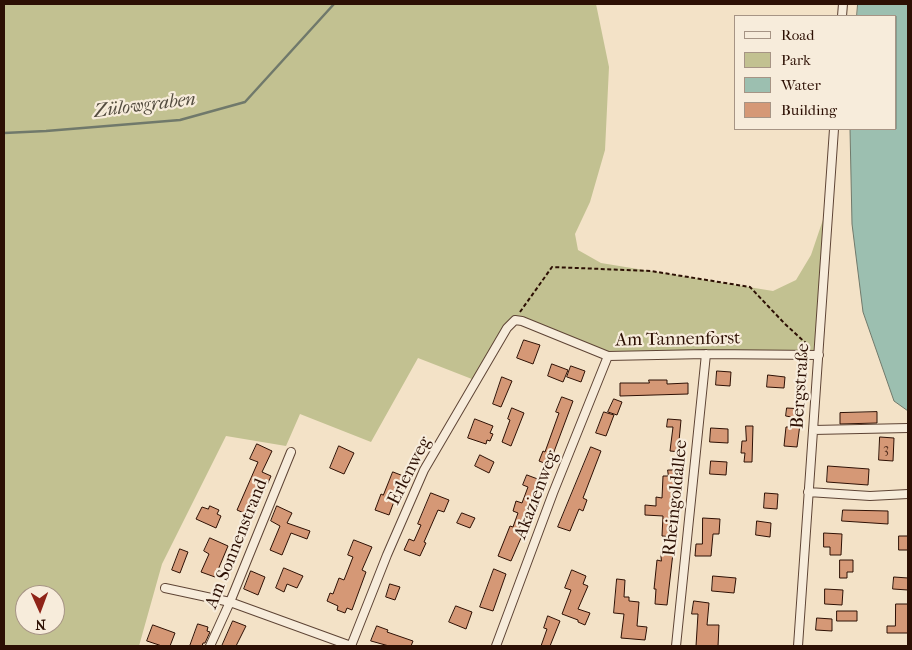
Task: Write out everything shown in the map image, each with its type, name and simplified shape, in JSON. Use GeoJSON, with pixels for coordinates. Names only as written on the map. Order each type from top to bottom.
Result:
{"type":"FeatureCollection","features":[{"type":"Feature","properties":{"kind":"street","name":"Bergstraße"},"geometry":{"type":"LineString","coordinates":[[798,646],[834,130]]}},
{"type":"Feature","properties":{"kind":"street","name":"Am Tannenforst"},"geometry":{"type":"LineString","coordinates":[[515,320],[522,321],[608,356],[706,354],[819,355]]}},
{"type":"Feature","properties":{"kind":"street","name":"Erlenweg"},"geometry":{"type":"LineString","coordinates":[[351,646],[387,555],[424,470],[507,328],[515,320]]}},
{"type":"Feature","properties":{"kind":"street","name":"Rheingoldallee"},"geometry":{"type":"LineString","coordinates":[[676,646],[706,354]]}},
{"type":"Feature","properties":{"kind":"street","name":"Akazienweg"},"geometry":{"type":"LineString","coordinates":[[496,646],[536,538],[608,356]]}},
{"type":"Feature","properties":{"kind":"street"},"geometry":{"type":"LineString","coordinates":[[813,430],[908,428]]}},
{"type":"Feature","properties":{"kind":"street","name":"Am Sonnenstrand"},"geometry":{"type":"LineString","coordinates":[[210,646],[230,602],[291,452]]}},
{"type":"Feature","properties":{"kind":"street"},"geometry":{"type":"LineString","coordinates":[[808,492],[870,496],[908,494]]}},
{"type":"Feature","properties":{"kind":"street"},"geometry":{"type":"LineString","coordinates":[[165,588],[230,602],[351,646]]}},
{"type":"Feature","properties":{"kind":"path"},"geometry":{"type":"LineString","coordinates":[[515,320],[552,267],[651,271],[750,287],[785,324],[819,355]]}},
{"type":"Feature","properties":{"kind":"green space"},"geometry":{"type":"Polygon","coordinates":[[[4,4],[596,4],[609,67],[605,150],[590,202],[575,234],[578,250],[601,263],[773,291],[796,280],[811,255],[829,202],[819,355],[608,356],[515,320],[477,381],[418,358],[371,442],[300,414],[286,446],[226,436],[162,564],[139,646],[4,646],[4,4]]]}},
{"type":"Feature","properties":{"kind":"water"},"geometry":{"type":"Polygon","coordinates":[[[858,4],[908,4],[908,411],[894,401],[863,312],[852,224],[850,130],[897,130],[897,15],[857,15],[858,4]]]}},
{"type":"Feature","properties":{"kind":"building"},"geometry":{"type":"Polygon","coordinates":[[[524,340],[540,345],[533,364],[517,358],[524,340]]]}},
{"type":"Feature","properties":{"kind":"building"},"geometry":{"type":"Polygon","coordinates":[[[552,364],[568,370],[563,382],[548,376],[552,364]]]}},
{"type":"Feature","properties":{"kind":"building"},"geometry":{"type":"Polygon","coordinates":[[[571,366],[585,371],[581,382],[567,377],[571,366]]]}},
{"type":"Feature","properties":{"kind":"building"},"geometry":{"type":"Polygon","coordinates":[[[717,371],[731,372],[730,386],[716,385],[717,371]]]}},
{"type":"Feature","properties":{"kind":"building"},"geometry":{"type":"Polygon","coordinates":[[[768,375],[785,377],[784,388],[767,387],[768,375]]]}},
{"type":"Feature","properties":{"kind":"building"},"geometry":{"type":"Polygon","coordinates":[[[502,377],[512,381],[501,407],[493,404],[502,377]]]}},
{"type":"Feature","properties":{"kind":"building"},"geometry":{"type":"Polygon","coordinates":[[[649,380],[667,380],[667,384],[688,383],[688,394],[620,396],[620,383],[649,383],[649,380]]]}},
{"type":"Feature","properties":{"kind":"building"},"geometry":{"type":"Polygon","coordinates":[[[562,397],[573,401],[549,465],[539,461],[543,451],[545,452],[559,413],[556,412],[562,397]]]}},
{"type":"Feature","properties":{"kind":"building"},"geometry":{"type":"Polygon","coordinates":[[[614,399],[622,402],[617,415],[608,412],[614,399]]]}},
{"type":"Feature","properties":{"kind":"building"},"geometry":{"type":"Polygon","coordinates":[[[512,408],[524,413],[511,446],[502,442],[512,408]]]}},
{"type":"Feature","properties":{"kind":"building"},"geometry":{"type":"Polygon","coordinates":[[[787,408],[802,409],[797,447],[784,446],[786,427],[791,427],[791,417],[786,416],[787,408]]]}},
{"type":"Feature","properties":{"kind":"building"},"geometry":{"type":"Polygon","coordinates":[[[604,412],[614,415],[606,436],[596,433],[604,412]]]}},
{"type":"Feature","properties":{"kind":"building"},"geometry":{"type":"Polygon","coordinates":[[[877,412],[877,423],[840,424],[840,413],[877,412]]]}},
{"type":"Feature","properties":{"kind":"building"},"geometry":{"type":"Polygon","coordinates":[[[475,419],[493,426],[490,433],[493,434],[490,441],[487,440],[486,444],[468,438],[475,419]]]}},
{"type":"Feature","properties":{"kind":"building"},"geometry":{"type":"Polygon","coordinates":[[[668,419],[681,420],[679,441],[682,441],[681,452],[670,451],[673,427],[667,427],[668,419]]]}},
{"type":"Feature","properties":{"kind":"building"},"geometry":{"type":"Polygon","coordinates":[[[746,426],[753,426],[752,462],[744,462],[745,453],[741,453],[742,441],[746,441],[746,426]]]}},
{"type":"Feature","properties":{"kind":"building"},"geometry":{"type":"Polygon","coordinates":[[[711,428],[728,429],[728,443],[710,442],[711,428]]]}},
{"type":"Feature","properties":{"kind":"building"},"geometry":{"type":"Polygon","coordinates":[[[880,437],[894,438],[893,461],[879,460],[880,437]]]}},
{"type":"Feature","properties":{"kind":"building"},"geometry":{"type":"Polygon","coordinates":[[[257,444],[272,451],[262,472],[271,476],[253,517],[237,510],[258,462],[250,459],[257,444]]]}},
{"type":"Feature","properties":{"kind":"building"},"geometry":{"type":"Polygon","coordinates":[[[339,446],[354,453],[344,474],[330,468],[339,446]]]}},
{"type":"Feature","properties":{"kind":"building"},"geometry":{"type":"Polygon","coordinates":[[[591,447],[601,451],[583,498],[587,500],[583,511],[579,509],[570,531],[558,527],[591,447]]]}},
{"type":"Feature","properties":{"kind":"building"},"geometry":{"type":"Polygon","coordinates":[[[480,455],[494,462],[489,473],[475,466],[480,455]]]}},
{"type":"Feature","properties":{"kind":"building"},"geometry":{"type":"Polygon","coordinates":[[[711,461],[727,462],[726,475],[710,474],[711,461]]]}},
{"type":"Feature","properties":{"kind":"building"},"geometry":{"type":"Polygon","coordinates":[[[828,466],[869,469],[868,485],[827,482],[828,466]]]}},
{"type":"Feature","properties":{"kind":"building"},"geometry":{"type":"Polygon","coordinates":[[[668,470],[680,470],[679,486],[676,486],[673,537],[662,536],[663,516],[645,515],[645,505],[656,506],[656,497],[662,498],[663,476],[668,476],[668,470]]]}},
{"type":"Feature","properties":{"kind":"building"},"geometry":{"type":"Polygon","coordinates":[[[393,472],[406,477],[401,489],[399,488],[389,515],[375,510],[393,472]]]}},
{"type":"Feature","properties":{"kind":"building"},"geometry":{"type":"Polygon","coordinates":[[[527,475],[543,481],[528,516],[525,515],[519,529],[524,531],[511,561],[498,556],[510,526],[513,527],[518,513],[513,511],[516,501],[522,503],[528,487],[523,485],[527,475]]]}},
{"type":"Feature","properties":{"kind":"building"},"geometry":{"type":"Polygon","coordinates":[[[431,493],[449,500],[444,512],[438,510],[420,556],[404,550],[409,539],[414,541],[421,525],[418,524],[431,493]]]}},
{"type":"Feature","properties":{"kind":"building"},"geometry":{"type":"Polygon","coordinates":[[[765,493],[778,494],[777,509],[764,508],[765,493]]]}},
{"type":"Feature","properties":{"kind":"building"},"geometry":{"type":"Polygon","coordinates":[[[210,506],[219,510],[217,514],[221,516],[216,528],[196,519],[202,507],[208,509],[210,506]]]}},
{"type":"Feature","properties":{"kind":"building"},"geometry":{"type":"Polygon","coordinates":[[[277,506],[292,513],[287,523],[310,531],[307,539],[291,533],[282,555],[270,550],[280,526],[271,521],[277,506]]]}},
{"type":"Feature","properties":{"kind":"building"},"geometry":{"type":"Polygon","coordinates":[[[843,510],[888,511],[888,524],[842,521],[843,510]]]}},
{"type":"Feature","properties":{"kind":"building"},"geometry":{"type":"Polygon","coordinates":[[[462,513],[475,518],[470,528],[457,523],[462,513]]]}},
{"type":"Feature","properties":{"kind":"building"},"geometry":{"type":"Polygon","coordinates":[[[703,518],[720,519],[719,534],[713,534],[711,556],[695,556],[696,544],[702,544],[703,518]]]}},
{"type":"Feature","properties":{"kind":"building"},"geometry":{"type":"Polygon","coordinates":[[[757,521],[771,523],[770,537],[756,535],[757,521]]]}},
{"type":"Feature","properties":{"kind":"building"},"geometry":{"type":"Polygon","coordinates":[[[824,533],[842,534],[841,555],[830,555],[830,547],[824,547],[824,533]]]}},
{"type":"Feature","properties":{"kind":"building"},"geometry":{"type":"Polygon","coordinates":[[[899,536],[908,536],[908,550],[899,550],[899,536]]]}},
{"type":"Feature","properties":{"kind":"building"},"geometry":{"type":"Polygon","coordinates":[[[210,538],[228,546],[215,577],[201,572],[209,554],[204,551],[210,538]]]}},
{"type":"Feature","properties":{"kind":"building"},"geometry":{"type":"Polygon","coordinates":[[[354,540],[372,547],[362,570],[366,572],[352,610],[347,608],[345,613],[337,610],[338,606],[327,601],[330,593],[333,594],[339,578],[344,580],[353,557],[348,555],[354,540]]]}},
{"type":"Feature","properties":{"kind":"building"},"geometry":{"type":"Polygon","coordinates":[[[180,549],[188,552],[180,573],[172,570],[180,549]]]}},
{"type":"Feature","properties":{"kind":"building"},"geometry":{"type":"Polygon","coordinates":[[[661,552],[673,553],[667,605],[655,604],[656,589],[654,589],[657,560],[661,561],[661,552]]]}},
{"type":"Feature","properties":{"kind":"building"},"geometry":{"type":"Polygon","coordinates":[[[840,560],[853,560],[853,572],[847,572],[847,578],[840,578],[840,560]]]}},
{"type":"Feature","properties":{"kind":"building"},"geometry":{"type":"Polygon","coordinates":[[[284,568],[303,576],[297,588],[287,584],[284,592],[276,588],[284,568]]]}},
{"type":"Feature","properties":{"kind":"building"},"geometry":{"type":"Polygon","coordinates":[[[494,569],[506,574],[493,611],[480,607],[494,569]]]}},
{"type":"Feature","properties":{"kind":"building"},"geometry":{"type":"Polygon","coordinates":[[[572,570],[586,576],[583,584],[588,586],[578,609],[590,613],[585,625],[562,614],[571,590],[565,588],[572,570]]]}},
{"type":"Feature","properties":{"kind":"building"},"geometry":{"type":"Polygon","coordinates":[[[251,571],[265,577],[258,595],[244,589],[251,571]]]}},
{"type":"Feature","properties":{"kind":"building"},"geometry":{"type":"Polygon","coordinates":[[[713,576],[736,578],[734,593],[712,591],[713,576]]]}},
{"type":"Feature","properties":{"kind":"building"},"geometry":{"type":"Polygon","coordinates":[[[894,577],[908,578],[908,590],[893,589],[894,577]]]}},
{"type":"Feature","properties":{"kind":"building"},"geometry":{"type":"Polygon","coordinates":[[[617,579],[625,580],[624,597],[629,597],[629,601],[639,602],[637,626],[647,627],[645,640],[621,638],[624,614],[614,613],[617,579]]]}},
{"type":"Feature","properties":{"kind":"building"},"geometry":{"type":"Polygon","coordinates":[[[390,584],[400,587],[395,600],[386,597],[390,584]]]}},
{"type":"Feature","properties":{"kind":"building"},"geometry":{"type":"Polygon","coordinates":[[[825,589],[843,590],[842,605],[825,604],[825,589]]]}},
{"type":"Feature","properties":{"kind":"building"},"geometry":{"type":"Polygon","coordinates":[[[694,601],[709,603],[707,625],[719,625],[718,646],[696,646],[698,614],[692,614],[694,601]]]}},
{"type":"Feature","properties":{"kind":"building"},"geometry":{"type":"Polygon","coordinates":[[[896,604],[908,604],[908,633],[887,633],[887,626],[895,626],[896,604]]]}},
{"type":"Feature","properties":{"kind":"building"},"geometry":{"type":"Polygon","coordinates":[[[456,606],[472,612],[466,629],[449,622],[456,606]]]}},
{"type":"Feature","properties":{"kind":"building"},"geometry":{"type":"Polygon","coordinates":[[[837,611],[857,611],[857,621],[837,621],[837,611]]]}},
{"type":"Feature","properties":{"kind":"building"},"geometry":{"type":"Polygon","coordinates":[[[548,616],[560,621],[550,646],[541,646],[547,629],[544,628],[548,616]]]}},
{"type":"Feature","properties":{"kind":"building"},"geometry":{"type":"Polygon","coordinates":[[[817,618],[832,619],[832,631],[816,630],[817,618]]]}},
{"type":"Feature","properties":{"kind":"building"},"geometry":{"type":"Polygon","coordinates":[[[233,621],[246,626],[236,646],[222,646],[233,621]]]}},
{"type":"Feature","properties":{"kind":"building"},"geometry":{"type":"Polygon","coordinates":[[[198,624],[208,627],[207,631],[210,632],[202,646],[190,646],[198,624]]]}},
{"type":"Feature","properties":{"kind":"building"},"geometry":{"type":"Polygon","coordinates":[[[153,625],[175,633],[170,646],[162,646],[147,641],[153,625]]]}},
{"type":"Feature","properties":{"kind":"building"},"geometry":{"type":"Polygon","coordinates":[[[377,626],[388,630],[387,632],[413,641],[411,646],[389,646],[371,641],[377,626]]]}},
{"type":"Feature","properties":{"kind":"waterway","name":"Zülowgraben"},"geometry":{"type":"LineString","coordinates":[[4,133],[180,120],[245,102],[334,4]]}}]}
